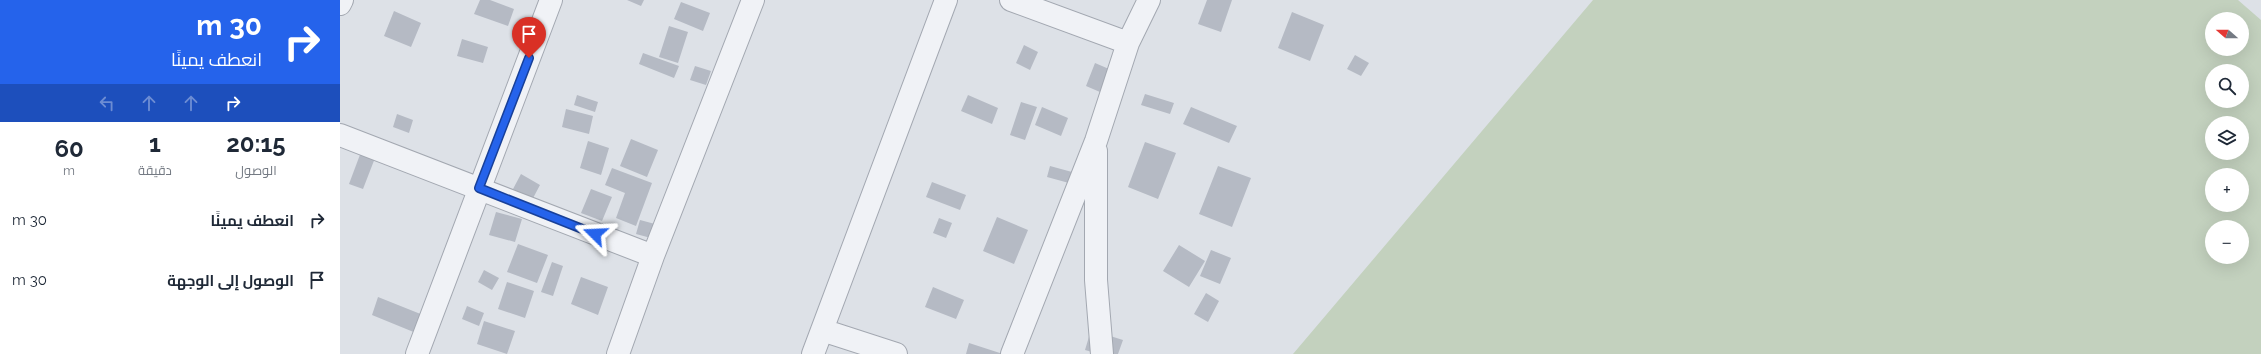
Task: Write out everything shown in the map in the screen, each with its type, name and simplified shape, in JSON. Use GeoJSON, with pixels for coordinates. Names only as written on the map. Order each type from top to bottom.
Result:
{"type":"FeatureCollection","features":[{"type":"Feature","properties":{"kind":"street"},"geometry":{"type":"LineString","coordinates":[[340,4],[342,0]]}},
{"type":"Feature","properties":{"kind":"street"},"geometry":{"type":"LineString","coordinates":[[416,354],[551,0]]}},
{"type":"Feature","properties":{"kind":"street"},"geometry":{"type":"LineString","coordinates":[[618,354],[653,256],[753,0]]}},
{"type":"Feature","properties":{"kind":"street"},"geometry":{"type":"LineString","coordinates":[[813,354],[946,0]]}},
{"type":"Feature","properties":{"kind":"street"},"geometry":{"type":"LineString","coordinates":[[1011,0],[1128,43]]}},
{"type":"Feature","properties":{"kind":"street"},"geometry":{"type":"LineString","coordinates":[[1012,354],[1096,141],[1128,43],[1149,0]]}},
{"type":"Feature","properties":{"kind":"street"},"geometry":{"type":"LineString","coordinates":[[340,135],[653,256]]}},
{"type":"Feature","properties":{"kind":"street"},"geometry":{"type":"LineString","coordinates":[[1096,141],[1096,280],[1102,354]]}},
{"type":"Feature","properties":{"kind":"street"},"geometry":{"type":"LineString","coordinates":[[822,330],[896,354]]}},
{"type":"Feature","properties":{"kind":"green space"},"geometry":{"type":"Polygon","coordinates":[[[1593,0],[2238,0],[2261,20],[2261,354],[1293,354],[1593,0]]]}},
{"type":"Feature","properties":{"kind":"building"},"geometry":{"type":"Polygon","coordinates":[[[480,0],[490,0],[514,9],[508,26],[474,14],[480,0]]]}},
{"type":"Feature","properties":{"kind":"building"},"geometry":{"type":"Polygon","coordinates":[[[627,0],[644,0],[641,6],[627,0]]]}},
{"type":"Feature","properties":{"kind":"building"},"geometry":{"type":"Polygon","coordinates":[[[1207,0],[1232,0],[1221,32],[1198,24],[1207,0]]]}},
{"type":"Feature","properties":{"kind":"building"},"geometry":{"type":"Polygon","coordinates":[[[681,2],[710,13],[703,31],[674,19],[681,2]]]}},
{"type":"Feature","properties":{"kind":"building"},"geometry":{"type":"Polygon","coordinates":[[[394,11],[421,23],[411,47],[384,36],[394,11]]]}},
{"type":"Feature","properties":{"kind":"building"},"geometry":{"type":"Polygon","coordinates":[[[1292,12],[1324,25],[1310,61],[1278,48],[1292,12]]]}},
{"type":"Feature","properties":{"kind":"building"},"geometry":{"type":"Polygon","coordinates":[[[669,26],[688,32],[678,63],[659,57],[669,26]]]}},
{"type":"Feature","properties":{"kind":"building"},"geometry":{"type":"Polygon","coordinates":[[[462,39],[488,47],[483,63],[457,56],[462,39]]]}},
{"type":"Feature","properties":{"kind":"building"},"geometry":{"type":"Polygon","coordinates":[[[1024,45],[1038,52],[1030,70],[1016,63],[1024,45]]]}},
{"type":"Feature","properties":{"kind":"building"},"geometry":{"type":"Polygon","coordinates":[[[643,53],[679,66],[674,78],[639,64],[643,53]]]}},
{"type":"Feature","properties":{"kind":"building"},"geometry":{"type":"Polygon","coordinates":[[[1355,55],[1369,63],[1361,76],[1347,69],[1355,55]]]}},
{"type":"Feature","properties":{"kind":"building"},"geometry":{"type":"Polygon","coordinates":[[[1095,63],[1109,69],[1100,92],[1086,86],[1095,63]]]}},
{"type":"Feature","properties":{"kind":"building"},"geometry":{"type":"Polygon","coordinates":[[[695,66],[711,71],[706,85],[690,80],[695,66]]]}},
{"type":"Feature","properties":{"kind":"building"},"geometry":{"type":"Polygon","coordinates":[[[1145,94],[1174,103],[1170,114],[1141,105],[1145,94]]]}},
{"type":"Feature","properties":{"kind":"building"},"geometry":{"type":"Polygon","coordinates":[[[577,95],[598,102],[595,112],[574,105],[577,95]]]}},
{"type":"Feature","properties":{"kind":"building"},"geometry":{"type":"Polygon","coordinates":[[[968,95],[998,108],[992,124],[961,111],[968,95]]]}},
{"type":"Feature","properties":{"kind":"building"},"geometry":{"type":"Polygon","coordinates":[[[1021,102],[1037,107],[1025,140],[1010,135],[1021,102]]]}},
{"type":"Feature","properties":{"kind":"building"},"geometry":{"type":"Polygon","coordinates":[[[1042,107],[1068,118],[1061,136],[1035,125],[1042,107]]]}},
{"type":"Feature","properties":{"kind":"building"},"geometry":{"type":"Polygon","coordinates":[[[1191,107],[1237,126],[1229,143],[1183,124],[1191,107]]]}},
{"type":"Feature","properties":{"kind":"building"},"geometry":{"type":"Polygon","coordinates":[[[566,109],[593,116],[589,134],[562,127],[566,109]]]}},
{"type":"Feature","properties":{"kind":"building"},"geometry":{"type":"Polygon","coordinates":[[[397,114],[413,120],[409,133],[393,127],[397,114]]]}},
{"type":"Feature","properties":{"kind":"building"},"geometry":{"type":"Polygon","coordinates":[[[631,139],[658,150],[647,177],[620,166],[631,139]]]}},
{"type":"Feature","properties":{"kind":"building"},"geometry":{"type":"Polygon","coordinates":[[[588,141],[609,148],[601,175],[580,168],[588,141]]]}},
{"type":"Feature","properties":{"kind":"building"},"geometry":{"type":"Polygon","coordinates":[[[1145,142],[1176,153],[1158,199],[1128,187],[1145,142]]]}},
{"type":"Feature","properties":{"kind":"building"},"geometry":{"type":"Polygon","coordinates":[[[361,152],[375,158],[363,189],[349,184],[361,152]]]}},
{"type":"Feature","properties":{"kind":"building"},"geometry":{"type":"Polygon","coordinates":[[[1050,166],[1072,172],[1069,183],[1047,177],[1050,166]]]}},
{"type":"Feature","properties":{"kind":"building"},"geometry":{"type":"Polygon","coordinates":[[[1218,166],[1251,178],[1232,227],[1199,214],[1218,166]]]}},
{"type":"Feature","properties":{"kind":"building"},"geometry":{"type":"Polygon","coordinates":[[[612,168],[652,183],[636,226],[616,218],[625,193],[605,185],[612,168]]]}},
{"type":"Feature","properties":{"kind":"building"},"geometry":{"type":"Polygon","coordinates":[[[521,174],[540,185],[532,200],[513,189],[521,174]]]}},
{"type":"Feature","properties":{"kind":"building"},"geometry":{"type":"Polygon","coordinates":[[[932,182],[966,195],[960,210],[926,197],[932,182]]]}},
{"type":"Feature","properties":{"kind":"building"},"geometry":{"type":"Polygon","coordinates":[[[591,189],[612,197],[602,221],[581,213],[591,189]]]}},
{"type":"Feature","properties":{"kind":"building"},"geometry":{"type":"Polygon","coordinates":[[[496,212],[522,219],[515,242],[489,235],[496,212]]]}},
{"type":"Feature","properties":{"kind":"building"},"geometry":{"type":"Polygon","coordinates":[[[997,217],[1028,230],[1014,264],[983,251],[997,217]]]}},
{"type":"Feature","properties":{"kind":"building"},"geometry":{"type":"Polygon","coordinates":[[[939,218],[952,223],[946,238],[933,233],[939,218]]]}},
{"type":"Feature","properties":{"kind":"building"},"geometry":{"type":"Polygon","coordinates":[[[640,220],[655,224],[651,238],[636,234],[640,220]]]}},
{"type":"Feature","properties":{"kind":"building"},"geometry":{"type":"Polygon","coordinates":[[[518,244],[548,255],[537,283],[507,272],[518,244]]]}},
{"type":"Feature","properties":{"kind":"building"},"geometry":{"type":"Polygon","coordinates":[[[1179,245],[1205,261],[1189,287],[1163,271],[1179,245]]]}},
{"type":"Feature","properties":{"kind":"building"},"geometry":{"type":"Polygon","coordinates":[[[1211,250],[1231,258],[1220,284],[1200,276],[1211,250]]]}},
{"type":"Feature","properties":{"kind":"building"},"geometry":{"type":"Polygon","coordinates":[[[552,262],[563,266],[553,296],[541,292],[552,262]]]}},
{"type":"Feature","properties":{"kind":"building"},"geometry":{"type":"Polygon","coordinates":[[[484,270],[499,278],[492,290],[478,282],[484,270]]]}},
{"type":"Feature","properties":{"kind":"building"},"geometry":{"type":"Polygon","coordinates":[[[581,277],[608,287],[598,315],[571,304],[581,277]]]}},
{"type":"Feature","properties":{"kind":"building"},"geometry":{"type":"Polygon","coordinates":[[[507,282],[534,291],[525,318],[498,309],[507,282]]]}},
{"type":"Feature","properties":{"kind":"building"},"geometry":{"type":"Polygon","coordinates":[[[933,287],[964,300],[956,319],[925,307],[933,287]]]}},
{"type":"Feature","properties":{"kind":"building"},"geometry":{"type":"Polygon","coordinates":[[[1206,293],[1219,301],[1208,322],[1194,314],[1206,293]]]}},
{"type":"Feature","properties":{"kind":"building"},"geometry":{"type":"Polygon","coordinates":[[[378,297],[423,315],[416,333],[372,315],[378,297]]]}},
{"type":"Feature","properties":{"kind":"building"},"geometry":{"type":"Polygon","coordinates":[[[467,306],[484,313],[479,326],[462,319],[467,306]]]}},
{"type":"Feature","properties":{"kind":"building"},"geometry":{"type":"Polygon","coordinates":[[[484,321],[515,331],[507,354],[477,344],[484,321]]]}},
{"type":"Feature","properties":{"kind":"building"},"geometry":{"type":"Polygon","coordinates":[[[1091,330],[1123,340],[1118,354],[1099,354],[1085,350],[1091,330]]]}},
{"type":"Feature","properties":{"kind":"building"},"geometry":{"type":"Polygon","coordinates":[[[969,343],[1003,354],[966,354],[969,343]]]}},
{"type":"Feature","properties":{"kind":"route"},"geometry":{"type":"LineString","coordinates":[[529,58],[479,188],[595,234]]}}]}
